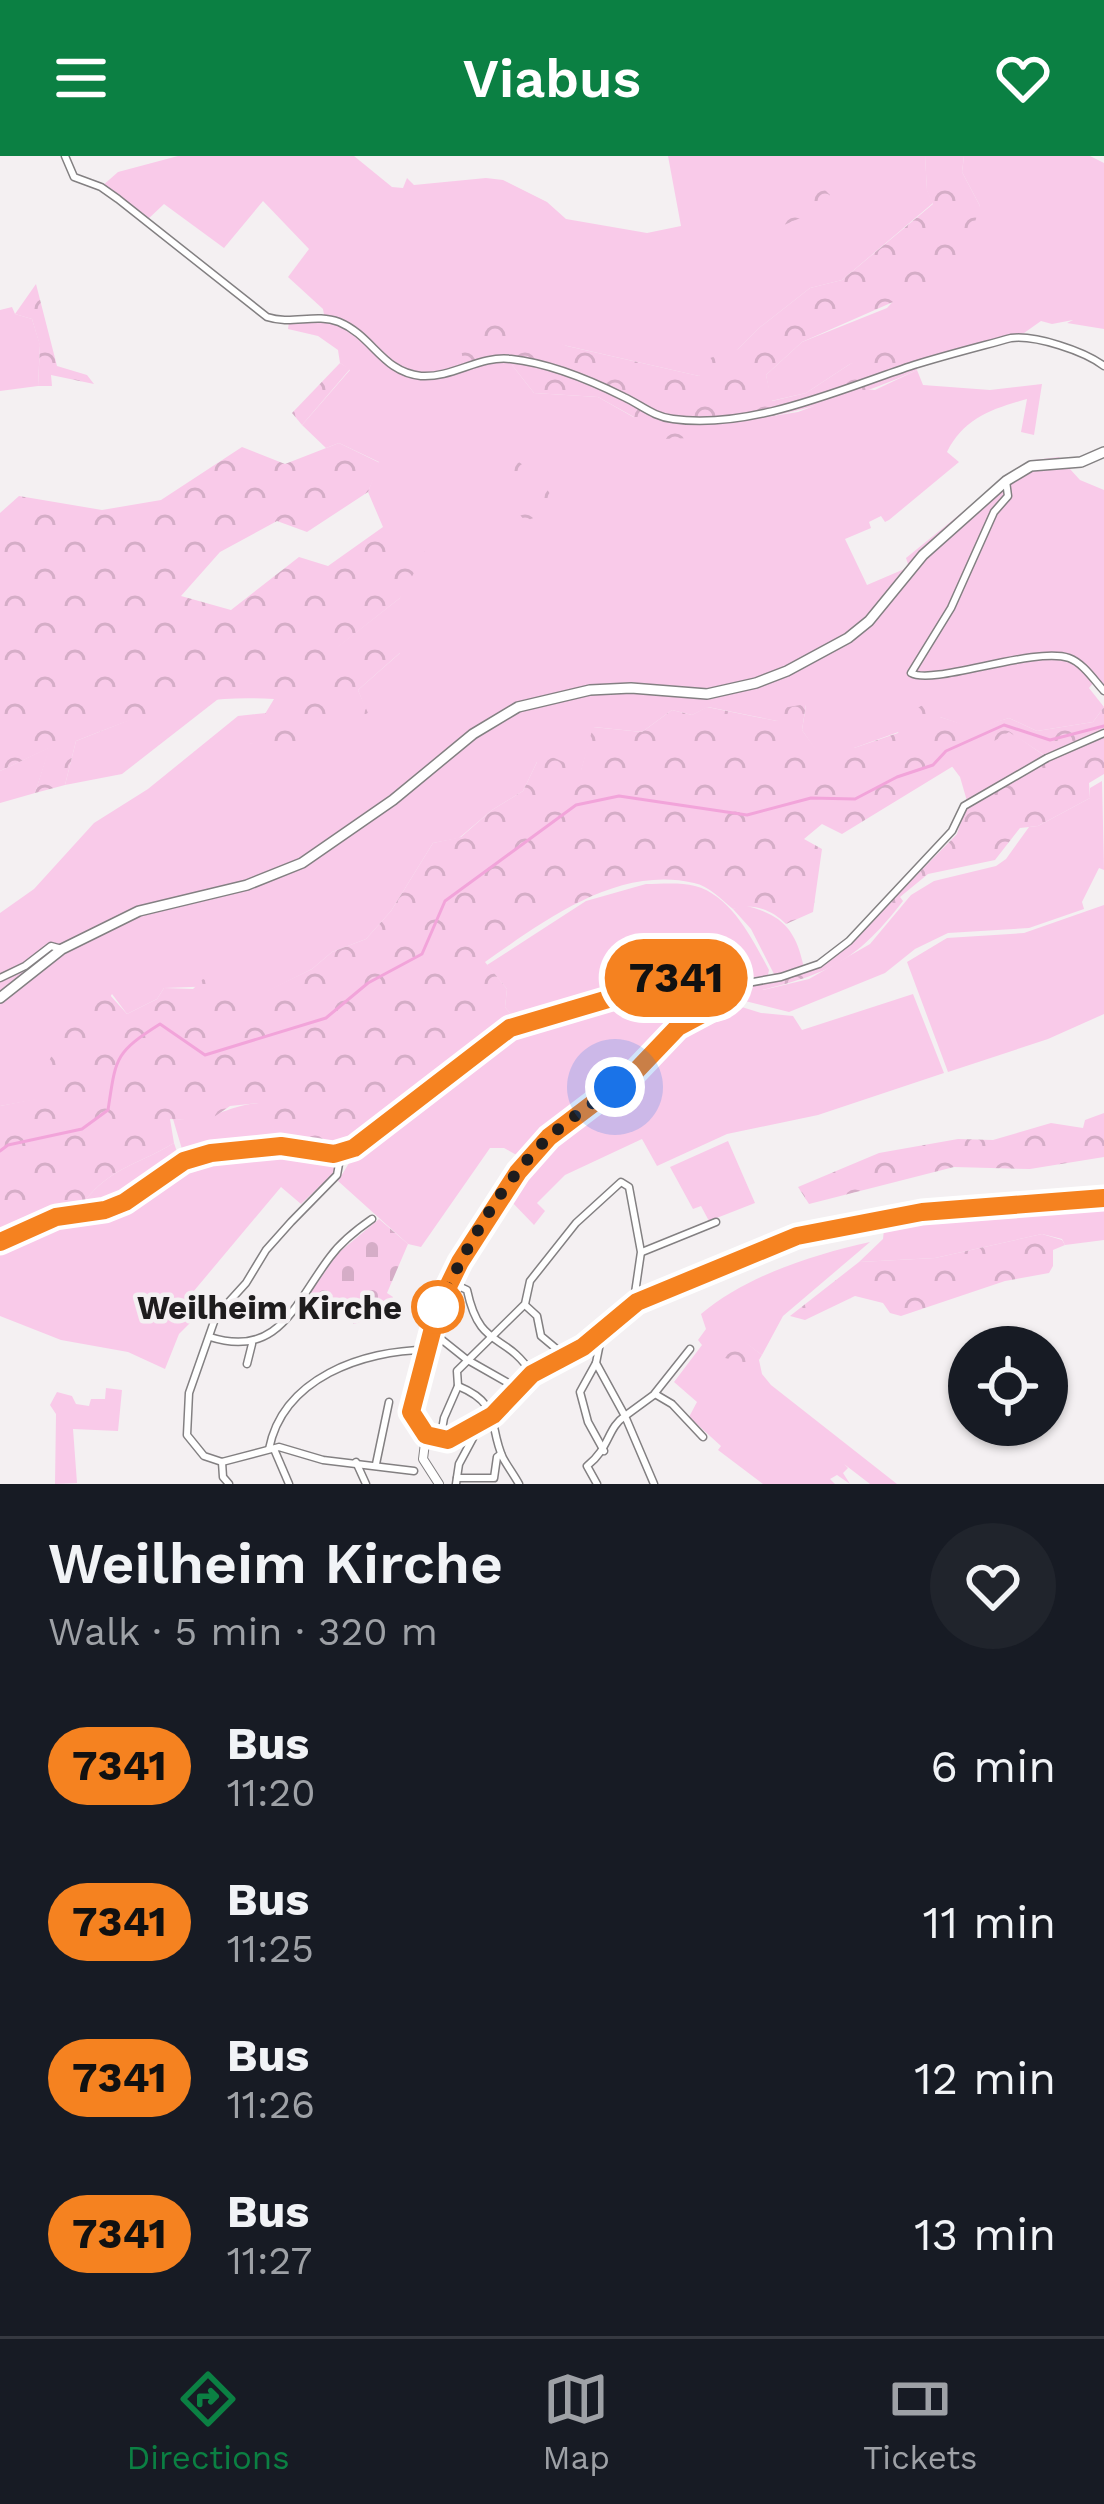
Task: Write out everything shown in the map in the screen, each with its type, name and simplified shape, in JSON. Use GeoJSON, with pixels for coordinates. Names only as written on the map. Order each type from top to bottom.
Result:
{"type":"FeatureCollection","features":[{"type":"Feature","properties":{"kind":"main road"},"geometry":{"type":"LineString","coordinates":[[0,998],[62,950],[139,911],[282,873],[322,850],[496,718],[518,707],[590,690],[706,694],[756,683],[800,665],[869,621],[923,555],[1006,481],[1031,466],[1082,462],[1104,452]]}},
{"type":"Feature","properties":{"kind":"street"},"geometry":{"type":"LineString","coordinates":[[65,156],[74,177],[101,187],[267,317],[343,324],[386,364],[419,376],[437,376],[494,358],[511,359],[606,389],[659,417],[705,419],[786,408],[1011,338],[1038,337],[1088,355],[1104,366]]}},
{"type":"Feature","properties":{"kind":"street"},"geometry":{"type":"LineString","coordinates":[[1006,481],[1008,496],[994,512],[951,608],[910,673],[926,677],[987,663],[1064,656],[1078,662],[1104,691]]}},
{"type":"Feature","properties":{"kind":"street"},"geometry":{"type":"LineString","coordinates":[[731,986],[819,964],[849,941],[952,831],[964,806],[1047,758],[1104,733]]}},
{"type":"Feature","properties":{"kind":"street"},"geometry":{"type":"LineString","coordinates":[[0,978],[51,946],[62,950]]}},
{"type":"Feature","properties":{"kind":"street"},"geometry":{"type":"LineString","coordinates":[[0,1242],[56,1217],[125,1202],[184,1161],[211,1153],[281,1146],[341,1153],[364,1142],[510,1028],[701,970],[719,971],[731,986]]}},
{"type":"Feature","properties":{"kind":"street"},"geometry":{"type":"LineString","coordinates":[[731,986],[727,1001],[678,1027],[636,1071],[535,1151],[490,1213],[450,1282],[431,1331],[411,1412],[426,1435],[440,1441],[471,1429],[493,1415],[532,1374],[602,1331],[637,1302],[822,1229],[922,1212],[1104,1198]]}},
{"type":"Feature","properties":{"kind":"street"},"geometry":{"type":"LineString","coordinates":[[341,1153],[338,1175],[266,1250],[246,1283],[216,1316],[189,1393],[185,1424],[192,1443],[204,1456],[222,1462],[271,1448],[414,1471]]}},
{"type":"Feature","properties":{"kind":"street"},"geometry":{"type":"LineString","coordinates":[[519,1484],[501,1454],[493,1415],[475,1395],[458,1386],[455,1378],[466,1359],[525,1304],[530,1281],[618,1182],[629,1187],[641,1252],[637,1302]]}},
{"type":"Feature","properties":{"kind":"street"},"geometry":{"type":"LineString","coordinates":[[210,1337],[252,1343],[289,1316],[333,1252],[372,1219]]}},
{"type":"Feature","properties":{"kind":"street"},"geometry":{"type":"LineString","coordinates":[[641,1252],[716,1222]]}},
{"type":"Feature","properties":{"kind":"street"},"geometry":{"type":"LineString","coordinates":[[450,1282],[467,1290],[477,1326],[512,1350],[532,1374]]}},
{"type":"Feature","properties":{"kind":"street"},"geometry":{"type":"LineString","coordinates":[[525,1304],[537,1316],[542,1336],[565,1355]]}},
{"type":"Feature","properties":{"kind":"street"},"geometry":{"type":"LineString","coordinates":[[431,1331],[466,1359],[517,1388]]}},
{"type":"Feature","properties":{"kind":"street"},"geometry":{"type":"LineString","coordinates":[[602,1331],[596,1363],[580,1392],[588,1422],[604,1451]]}},
{"type":"Feature","properties":{"kind":"street"},"geometry":{"type":"LineString","coordinates":[[247,1364],[252,1343]]}},
{"type":"Feature","properties":{"kind":"street"},"geometry":{"type":"LineString","coordinates":[[597,1484],[587,1466],[604,1451],[615,1423],[655,1394],[690,1349]]}},
{"type":"Feature","properties":{"kind":"street"},"geometry":{"type":"LineString","coordinates":[[289,1484],[271,1448],[279,1418],[290,1404],[340,1364],[427,1351]]}},
{"type":"Feature","properties":{"kind":"street"},"geometry":{"type":"LineString","coordinates":[[596,1363],[654,1484]]}},
{"type":"Feature","properties":{"kind":"street"},"geometry":{"type":"LineString","coordinates":[[440,1441],[458,1386]]}},
{"type":"Feature","properties":{"kind":"street"},"geometry":{"type":"LineString","coordinates":[[655,1394],[673,1404],[703,1437]]}},
{"type":"Feature","properties":{"kind":"street"},"geometry":{"type":"LineString","coordinates":[[376,1464],[389,1402]]}},
{"type":"Feature","properties":{"kind":"street"},"geometry":{"type":"LineString","coordinates":[[471,1429],[473,1438],[456,1481],[494,1478],[501,1454]]}},
{"type":"Feature","properties":{"kind":"street"},"geometry":{"type":"LineString","coordinates":[[426,1435],[421,1452],[435,1482]]}},
{"type":"Feature","properties":{"kind":"street"},"geometry":{"type":"LineString","coordinates":[[222,1462],[229,1484]]}},
{"type":"Feature","properties":{"kind":"street"},"geometry":{"type":"LineString","coordinates":[[356,1462],[366,1484]]}},
{"type":"Feature","properties":{"kind":"green space"},"geometry":{"type":"Polygon","coordinates":[[[178,156],[354,156],[392,187],[403,188],[407,178],[414,185],[503,180],[547,202],[566,219],[647,233],[681,226],[668,156],[925,156],[927,190],[933,203],[842,280],[810,288],[699,376],[563,345],[498,321],[512,365],[534,393],[598,397],[635,418],[630,439],[798,412],[860,389],[875,390],[917,370],[923,385],[990,390],[1042,384],[1034,435],[1021,432],[1027,399],[980,416],[947,452],[959,462],[889,520],[881,516],[869,522],[871,528],[845,539],[867,585],[909,567],[906,558],[1018,467],[1059,457],[1080,480],[1104,490],[1104,684],[1094,682],[1089,688],[1104,707],[1093,722],[1037,731],[1009,718],[975,729],[940,717],[854,748],[815,749],[802,730],[806,705],[777,721],[708,707],[692,715],[672,710],[642,732],[594,727],[581,771],[537,762],[523,791],[459,838],[433,843],[391,911],[366,939],[332,952],[312,969],[252,999],[218,986],[164,988],[157,999],[127,1014],[112,994],[50,1097],[0,1106],[0,913],[34,889],[94,823],[148,789],[238,716],[266,713],[249,744],[367,713],[358,690],[400,653],[336,648],[400,598],[411,527],[383,527],[368,492],[379,462],[339,443],[326,448],[302,425],[350,370],[340,363],[338,350],[318,336],[288,329],[289,322],[325,320],[323,309],[288,277],[309,249],[263,201],[224,248],[164,204],[146,221],[101,187],[118,172],[178,156]]]}},
{"type":"Feature","properties":{"kind":"green space"},"geometry":{"type":"Polygon","coordinates":[[[925,156],[964,156],[962,172],[980,206],[959,273],[802,342],[766,375],[772,401],[806,393],[850,364],[925,337],[949,353],[915,364],[917,370],[825,403],[729,424],[725,437],[629,440],[634,417],[598,397],[534,393],[512,365],[463,362],[458,326],[501,320],[567,346],[699,376],[710,358],[738,349],[810,288],[842,280],[933,204],[927,191],[925,156]]]}},
{"type":"Feature","properties":{"kind":"green space"},"geometry":{"type":"Polygon","coordinates":[[[964,156],[1090,156],[1104,163],[1104,329],[1067,323],[1073,320],[1041,321],[1024,333],[949,353],[850,364],[806,393],[771,401],[766,375],[802,342],[887,308],[980,206],[962,172],[964,156]]]}},
{"type":"Feature","properties":{"kind":"green space"},"geometry":{"type":"Polygon","coordinates":[[[816,181],[830,195],[826,207],[784,225],[796,187],[816,181]]]}},
{"type":"Feature","properties":{"kind":"green space"},"geometry":{"type":"Polygon","coordinates":[[[36,284],[57,366],[87,375],[94,384],[51,375],[52,386],[38,386],[40,346],[32,319],[15,314],[36,284]]]}},
{"type":"Feature","properties":{"kind":"green space"},"geometry":{"type":"Polygon","coordinates":[[[12,307],[15,314],[32,319],[40,345],[38,386],[0,391],[0,310],[12,307]]]}},
{"type":"Feature","properties":{"kind":"green space"},"geometry":{"type":"Polygon","coordinates":[[[340,363],[350,369],[302,425],[292,413],[340,363]]]}},
{"type":"Feature","properties":{"kind":"green space"},"geometry":{"type":"Polygon","coordinates":[[[339,443],[380,463],[368,492],[307,532],[277,521],[220,552],[181,596],[231,610],[299,557],[328,566],[383,527],[411,527],[425,553],[400,598],[338,647],[402,651],[358,690],[368,713],[305,742],[247,744],[274,699],[195,702],[76,741],[65,785],[35,793],[49,748],[0,771],[0,513],[19,496],[102,510],[161,500],[242,447],[285,464],[339,443]]]}},
{"type":"Feature","properties":{"kind":"green space"},"geometry":{"type":"Polygon","coordinates":[[[479,447],[527,468],[559,509],[525,521],[516,510],[534,496],[479,447]]]}},
{"type":"Feature","properties":{"kind":"green space"},"geometry":{"type":"Polygon","coordinates":[[[222,696],[122,774],[65,785],[76,741],[170,704],[222,696]]]}},
{"type":"Feature","properties":{"kind":"green space"},"geometry":{"type":"Polygon","coordinates":[[[930,700],[940,717],[975,728],[1009,718],[1037,731],[1093,722],[1104,707],[1104,774],[1089,783],[1090,798],[1038,826],[1020,828],[995,860],[928,874],[900,897],[903,901],[858,950],[807,977],[762,990],[759,984],[820,967],[851,942],[957,834],[967,801],[1044,755],[1009,732],[842,834],[822,824],[804,839],[822,849],[813,912],[786,924],[761,909],[733,909],[699,885],[665,880],[637,882],[583,900],[485,962],[507,989],[505,1007],[516,1021],[493,1032],[354,1145],[322,1152],[282,1143],[258,1103],[230,1106],[211,1119],[170,1119],[174,1143],[111,1176],[79,1209],[57,1212],[0,1238],[0,1106],[50,1096],[45,1069],[92,975],[127,1014],[157,999],[164,988],[193,989],[203,979],[218,986],[237,982],[252,998],[312,969],[332,952],[366,939],[391,911],[433,843],[461,837],[523,791],[537,762],[550,756],[581,770],[593,727],[642,732],[672,710],[692,715],[707,707],[777,721],[783,708],[806,704],[802,730],[815,748],[854,748],[898,733],[904,717],[930,700]]]}},
{"type":"Feature","properties":{"kind":"green space"},"geometry":{"type":"Polygon","coordinates":[[[1009,731],[1045,756],[967,801],[951,765],[1009,731]]]}},
{"type":"Feature","properties":{"kind":"green space"},"geometry":{"type":"Polygon","coordinates":[[[50,747],[35,793],[0,803],[0,771],[50,747]]]}},
{"type":"Feature","properties":{"kind":"green space"},"geometry":{"type":"Polygon","coordinates":[[[1102,781],[1104,870],[1099,868],[1082,902],[1084,909],[1029,928],[948,933],[915,949],[885,973],[789,1012],[737,999],[740,991],[759,984],[763,990],[809,979],[870,944],[911,895],[934,881],[996,866],[1029,827],[1090,798],[1090,788],[1102,781]]]}},
{"type":"Feature","properties":{"kind":"green space"},"geometry":{"type":"Polygon","coordinates":[[[646,884],[689,885],[720,899],[756,945],[769,970],[767,979],[748,979],[704,966],[516,1021],[505,1007],[507,989],[487,965],[586,901],[646,884]]]}},
{"type":"Feature","properties":{"kind":"green space"},"geometry":{"type":"Polygon","coordinates":[[[743,905],[785,925],[797,943],[804,968],[775,976],[751,929],[733,909],[743,905]]]}},
{"type":"Feature","properties":{"kind":"green space"},"geometry":{"type":"Polygon","coordinates":[[[1104,905],[1104,1014],[1048,1039],[948,1072],[907,962],[947,938],[1024,933],[1104,905]]]}},
{"type":"Feature","properties":{"kind":"green space"},"geometry":{"type":"Polygon","coordinates":[[[710,972],[726,983],[725,996],[676,1022],[631,1070],[560,1122],[522,1158],[504,1148],[490,1148],[421,1247],[408,1244],[338,1181],[354,1155],[499,1036],[519,1028],[525,1033],[525,1025],[710,972]]]}},
{"type":"Feature","properties":{"kind":"green space"},"geometry":{"type":"Polygon","coordinates":[[[913,994],[944,1073],[818,1115],[727,1134],[657,1166],[642,1139],[565,1175],[537,1203],[545,1211],[534,1225],[505,1195],[543,1146],[682,1028],[729,1003],[793,1016],[802,1030],[913,994]]]}},
{"type":"Feature","properties":{"kind":"green space"},"geometry":{"type":"Polygon","coordinates":[[[259,1103],[279,1137],[184,1156],[173,1119],[198,1119],[259,1103]]]}},
{"type":"Feature","properties":{"kind":"green space"},"geometry":{"type":"Polygon","coordinates":[[[1104,1113],[1104,1157],[1030,1169],[954,1167],[809,1204],[798,1187],[879,1153],[958,1139],[993,1140],[1051,1123],[1083,1128],[1085,1120],[1104,1113]]]}},
{"type":"Feature","properties":{"kind":"green space"},"geometry":{"type":"Polygon","coordinates":[[[728,1141],[755,1203],[709,1221],[701,1206],[693,1209],[670,1167],[728,1141]]]}},
{"type":"Feature","properties":{"kind":"green space"},"geometry":{"type":"Polygon","coordinates":[[[174,1143],[179,1158],[119,1195],[79,1209],[111,1176],[174,1143]]]}},
{"type":"Feature","properties":{"kind":"green space"},"geometry":{"type":"Polygon","coordinates":[[[242,1149],[305,1153],[330,1161],[336,1171],[301,1204],[281,1187],[193,1292],[195,1318],[179,1334],[165,1369],[128,1352],[61,1340],[0,1316],[0,1245],[56,1220],[124,1207],[185,1164],[242,1149]]]}},
{"type":"Feature","properties":{"kind":"green space"},"geometry":{"type":"Polygon","coordinates":[[[1104,1201],[1104,1240],[1065,1245],[1062,1239],[1042,1234],[935,1258],[859,1262],[883,1239],[885,1220],[1104,1201]]]}},
{"type":"Feature","properties":{"kind":"green space"},"geometry":{"type":"Polygon","coordinates":[[[379,1219],[408,1244],[387,1293],[393,1297],[392,1313],[370,1306],[363,1321],[354,1324],[330,1301],[309,1295],[337,1254],[379,1219]]]}},
{"type":"Feature","properties":{"kind":"green space"},"geometry":{"type":"Polygon","coordinates":[[[1042,1234],[1065,1245],[1053,1250],[1049,1273],[1005,1281],[901,1316],[890,1313],[883,1303],[855,1296],[805,1320],[790,1316],[859,1262],[935,1258],[1042,1234]]]}},
{"type":"Feature","properties":{"kind":"green space"},"geometry":{"type":"Polygon","coordinates":[[[870,1242],[783,1316],[762,1355],[736,1336],[759,1360],[771,1385],[897,1484],[870,1484],[844,1464],[850,1484],[837,1475],[830,1479],[835,1484],[763,1484],[718,1450],[721,1446],[689,1417],[697,1402],[674,1382],[702,1345],[698,1340],[706,1329],[701,1314],[781,1268],[870,1242]]]}},
{"type":"Feature","properties":{"kind":"green space"},"geometry":{"type":"Polygon","coordinates":[[[727,1333],[762,1355],[759,1360],[751,1364],[725,1358],[711,1347],[727,1333]]]}},
{"type":"Feature","properties":{"kind":"green space"},"geometry":{"type":"Polygon","coordinates":[[[106,1388],[122,1390],[118,1431],[73,1429],[77,1483],[55,1484],[56,1414],[50,1405],[57,1392],[89,1406],[91,1399],[105,1399],[106,1388]]]}},
{"type":"Feature","properties":{"kind":"waterway"},"geometry":{"type":"LineString","coordinates":[[0,1151],[8,1145],[82,1129],[108,1110],[120,1058],[160,1024],[205,1055],[326,1018],[368,983],[422,954],[445,901],[576,805],[619,796],[747,815],[811,798],[855,799],[933,765],[946,751],[1004,725],[1050,740],[1104,726]]}},
{"type":"Feature","properties":{"kind":"bus line","name":"7341"},"geometry":{"type":"LineString","coordinates":[[0,1242],[56,1217],[125,1202],[184,1161],[211,1153],[281,1146],[334,1154],[354,1148],[510,1028],[710,969],[728,980],[727,1001],[678,1027],[636,1071],[541,1144],[460,1262],[432,1324],[411,1412],[426,1435],[448,1440],[493,1415],[532,1374],[583,1347],[637,1302],[797,1236],[878,1217],[1104,1198]]}},
{"type":"Feature","properties":{"kind":"place","name":"Weilheim Kirche"},"geometry":{"type":"Point","coordinates":[438,1307]}},
{"type":"Feature","properties":{"kind":"route"},"geometry":{"type":"LineString","coordinates":[[438,1307],[460,1262],[518,1172],[549,1137],[615,1087]]}}]}
